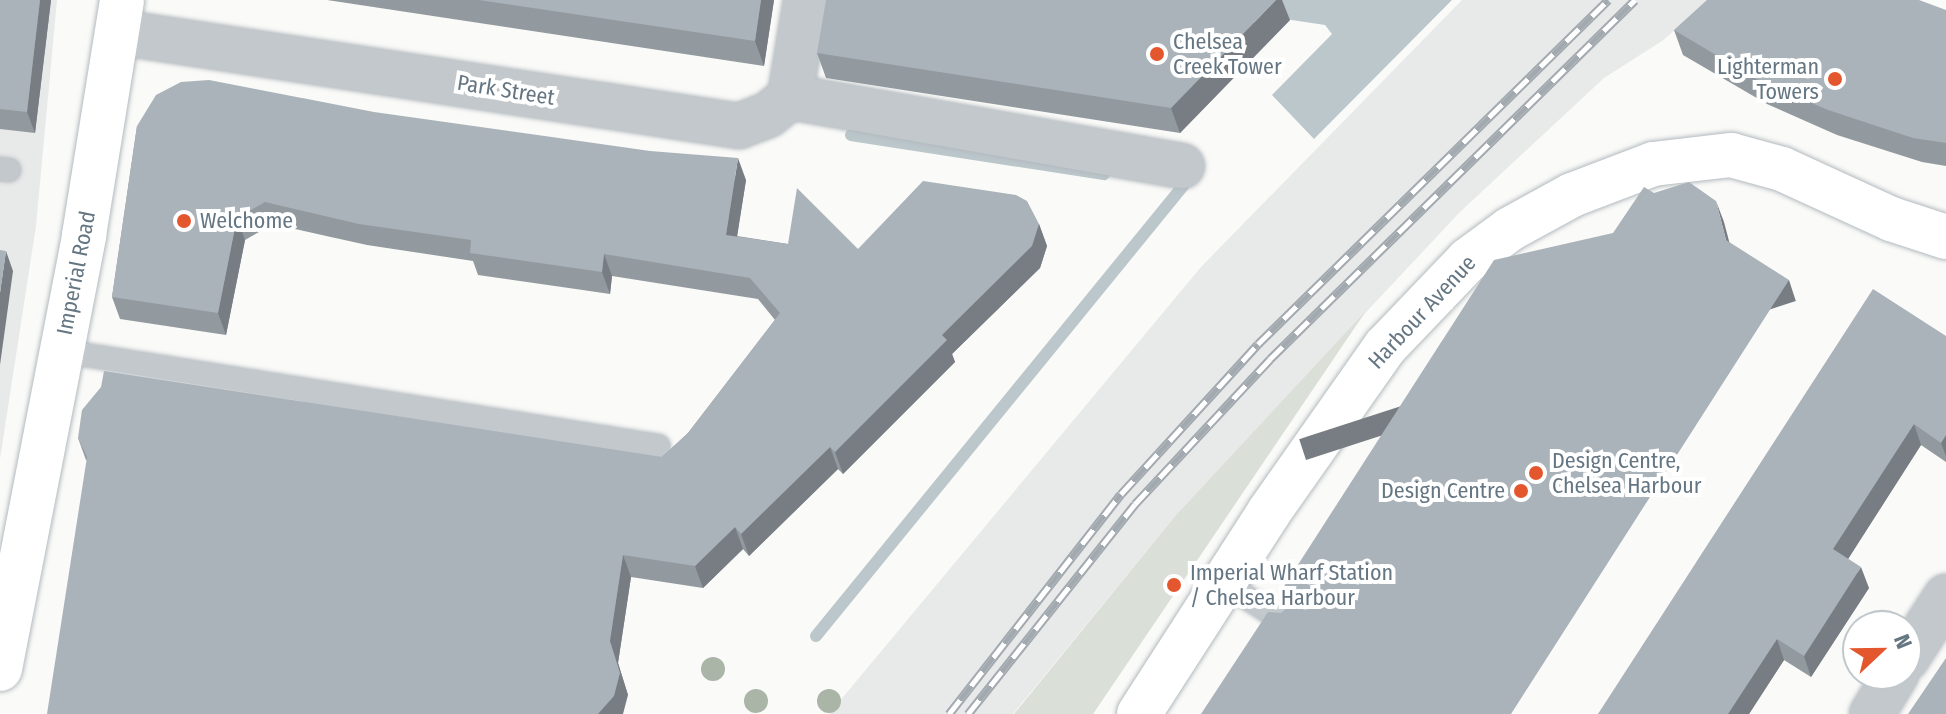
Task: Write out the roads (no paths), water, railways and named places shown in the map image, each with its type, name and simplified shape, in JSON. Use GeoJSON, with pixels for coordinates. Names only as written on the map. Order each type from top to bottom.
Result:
{"type":"FeatureCollection","features":[{"type":"Feature","properties":{"kind":"street"},"geometry":{"type":"LineString","coordinates":[[806,0],[790,97],[1182,166]]}},
{"type":"Feature","properties":{"kind":"street","name":"Park Street"},"geometry":{"type":"LineString","coordinates":[[119,16],[739,126],[768,115],[790,97]]}},
{"type":"Feature","properties":{"kind":"street","name":"Imperial Road"},"geometry":{"type":"LineString","coordinates":[[0,669],[21,544],[61,351],[119,16]]}},
{"type":"Feature","properties":{"kind":"street","name":"Harbour Avenue"},"geometry":{"type":"LineString","coordinates":[[1139,714],[1223,582],[1385,347],[1468,260],[1572,195],[1653,164],[1731,155],[1782,169],[1891,219],[1946,237]]}},
{"type":"Feature","properties":{"kind":"street","name":"Imperial Road"},"geometry":{"type":"LineString","coordinates":[[0,587],[21,544]]}},
{"type":"Feature","properties":{"kind":"street"},"geometry":{"type":"LineString","coordinates":[[1922,634],[1946,597]]}},
{"type":"Feature","properties":{"kind":"street"},"geometry":{"type":"LineString","coordinates":[[1872,714],[1886,690]]}},
{"type":"Feature","properties":{"kind":"lane"},"geometry":{"type":"LineString","coordinates":[[61,351],[658,446]]}},
{"type":"Feature","properties":{"kind":"lane"},"geometry":{"type":"LineString","coordinates":[[1223,582],[1283,621]]}},
{"type":"Feature","properties":{"kind":"waterway"},"geometry":{"type":"LineString","coordinates":[[851,135],[1104,174]]}},
{"type":"Feature","properties":{"kind":"waterway"},"geometry":{"type":"LineString","coordinates":[[816,636],[1183,186]]}},
{"type":"Feature","properties":{"kind":"railway"},"geometry":{"type":"LineString","coordinates":[[949,714],[1121,494],[1258,344],[1608,0]]}},
{"type":"Feature","properties":{"kind":"railway"},"geometry":{"type":"LineString","coordinates":[[968,714],[1135,504],[1270,359],[1635,0]]}},
{"type":"Feature","properties":{"kind":"place","name":"Chelsea Creek Tower"},"geometry":{"type":"Point","coordinates":[1157,54]}},
{"type":"Feature","properties":{"kind":"place","name":"Lighterman Towers"},"geometry":{"type":"Point","coordinates":[1835,79]}},
{"type":"Feature","properties":{"kind":"place","name":"Welchome"},"geometry":{"type":"Point","coordinates":[184,221]}},
{"type":"Feature","properties":{"kind":"place","name":"Design Centre, Chelsea Harbour"},"geometry":{"type":"Point","coordinates":[1536,473]}},
{"type":"Feature","properties":{"kind":"place","name":"Design Centre"},"geometry":{"type":"Point","coordinates":[1521,491]}},
{"type":"Feature","properties":{"kind":"place","name":"Imperial Wharf Station / Chelsea Harbour"},"geometry":{"type":"Point","coordinates":[1174,585]}}]}
